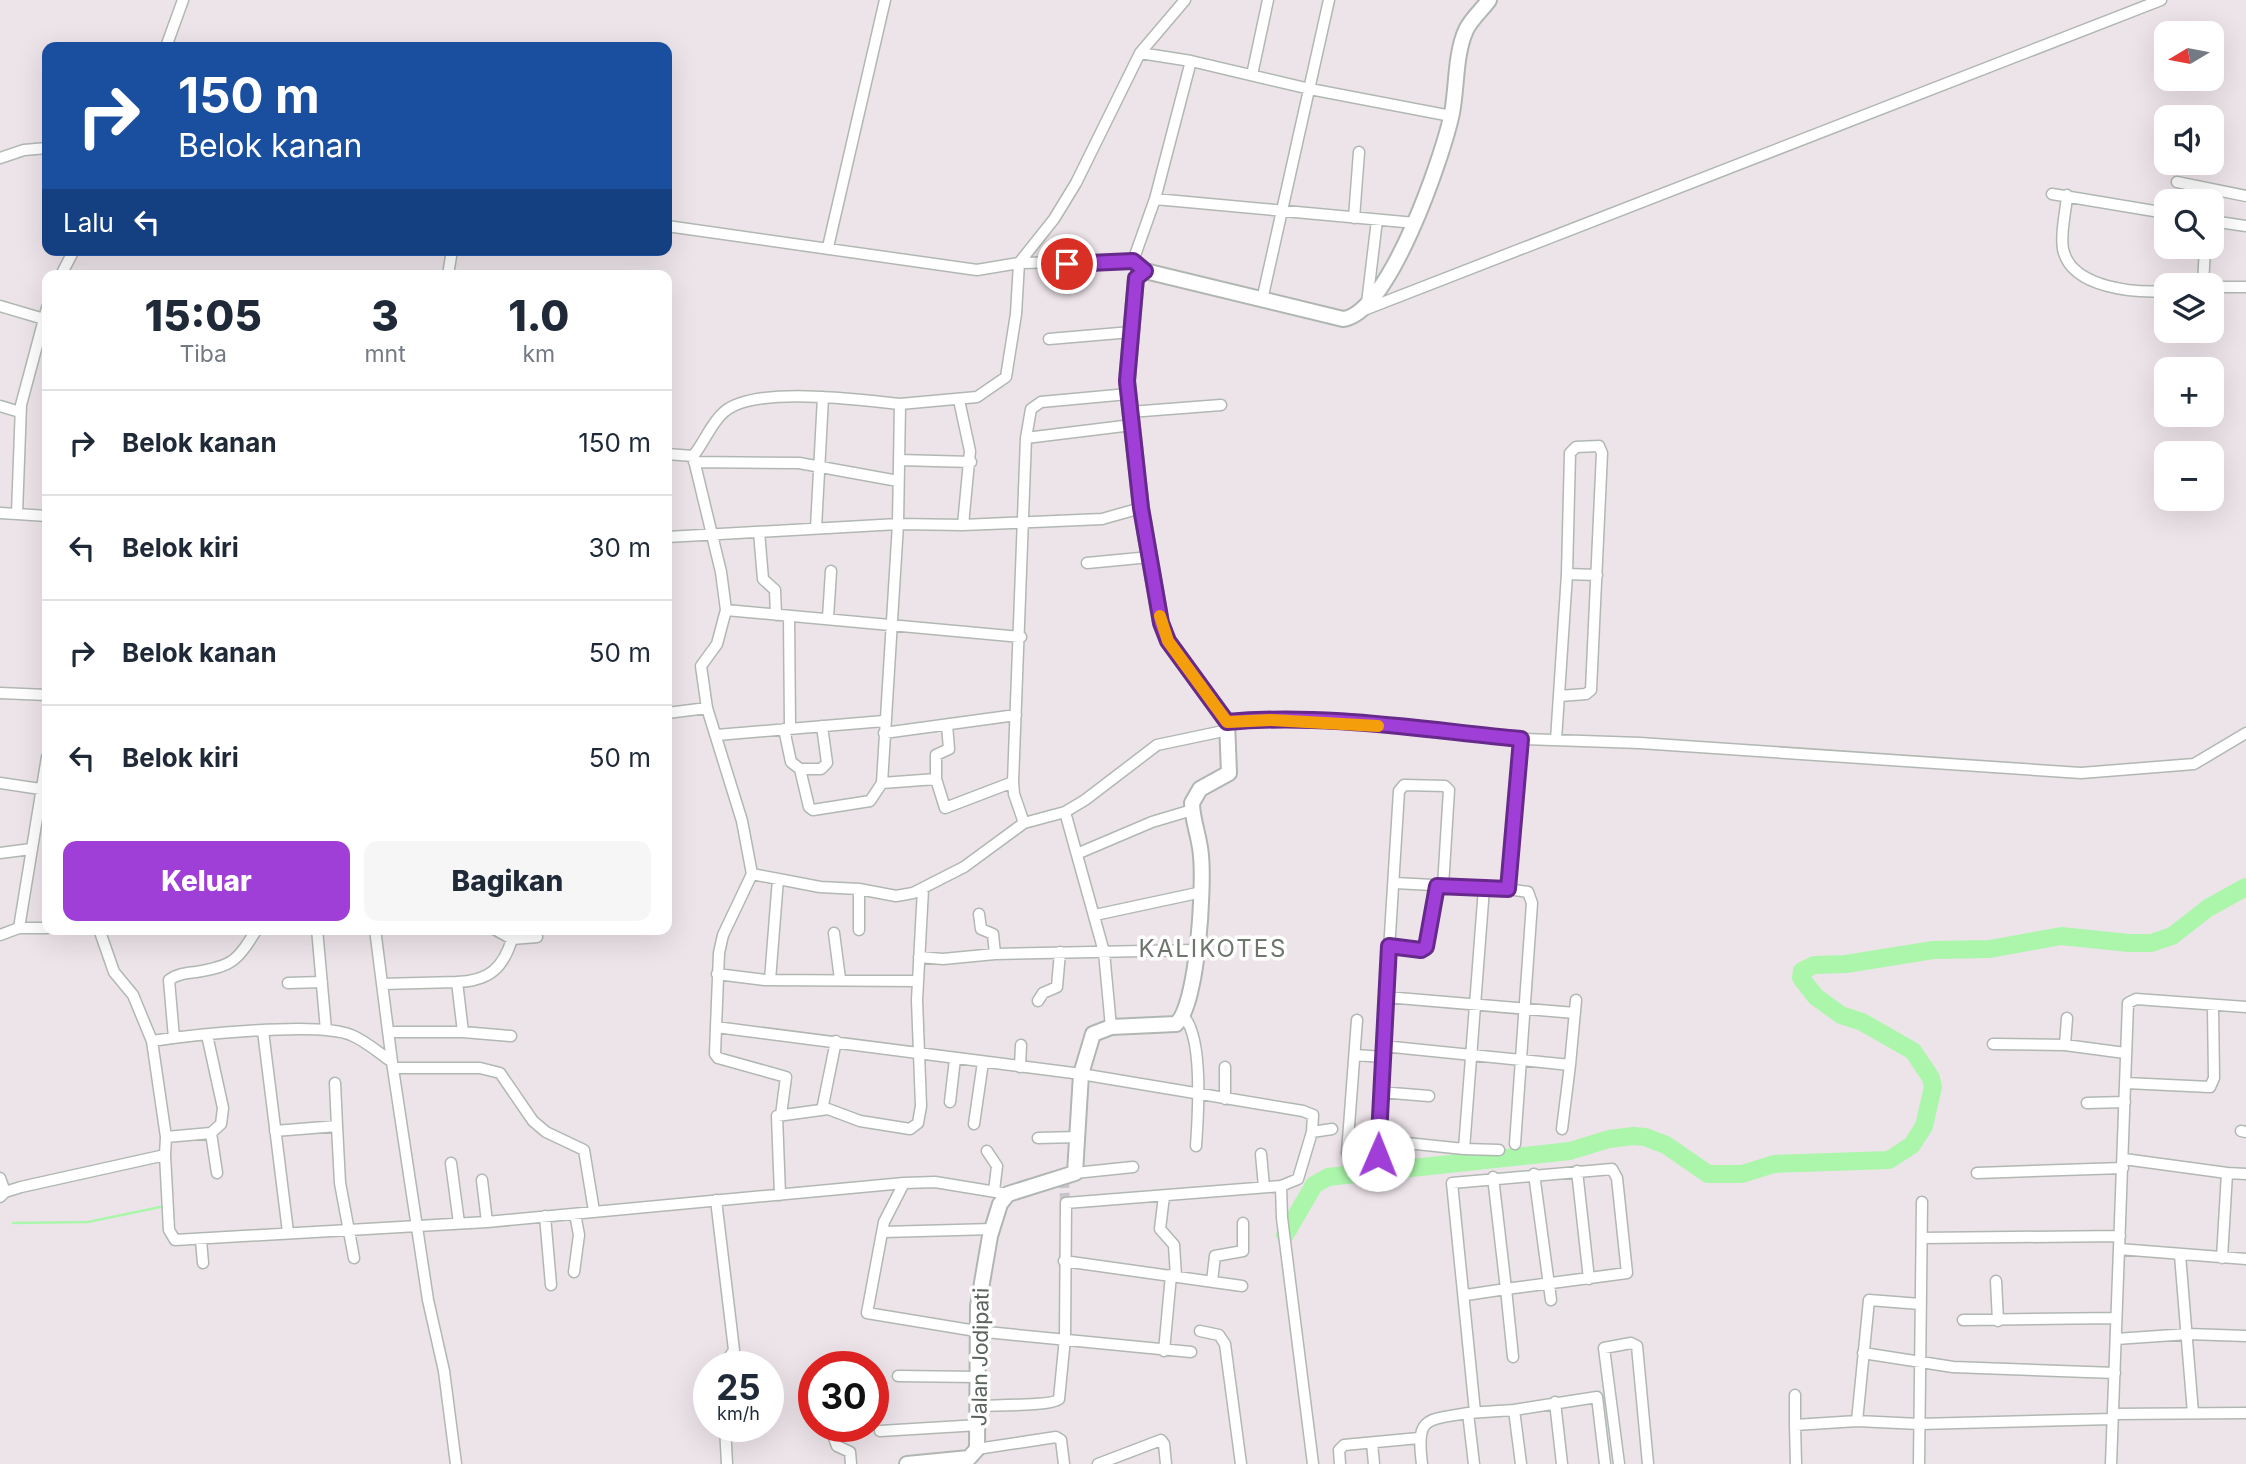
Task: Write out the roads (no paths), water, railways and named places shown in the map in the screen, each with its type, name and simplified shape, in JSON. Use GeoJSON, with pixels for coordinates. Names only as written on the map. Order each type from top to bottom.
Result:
{"type":"FeatureCollection","features":[{"type":"Feature","properties":{"kind":"street"},"geometry":{"type":"LineString","coordinates":[[168,42],[183,0]]}},
{"type":"Feature","properties":{"kind":"street"},"geometry":{"type":"LineString","coordinates":[[828,247],[885,0]]}},
{"type":"Feature","properties":{"kind":"street"},"geometry":{"type":"LineString","coordinates":[[781,1115],[786,1077],[718,1058],[715,1054],[717,974],[723,935],[752,874],[742,821],[707,708],[701,666],[717,643],[726,610],[721,572],[710,535],[694,459],[723,412],[732,407],[760,400],[823,397],[900,404],[959,400],[988,392],[1006,377],[1015,325],[1019,263],[1054,219],[1076,183],[1140,52],[1185,0]]}},
{"type":"Feature","properties":{"kind":"street"},"geometry":{"type":"LineString","coordinates":[[1252,75],[1268,0]]}},
{"type":"Feature","properties":{"kind":"street"},"geometry":{"type":"LineString","coordinates":[[1262,300],[1329,0]]}},
{"type":"Feature","properties":{"kind":"street"},"geometry":{"type":"LineString","coordinates":[[1365,307],[1396,263],[1415,223],[1451,116],[1466,30],[1489,0]]}},
{"type":"Feature","properties":{"kind":"street"},"geometry":{"type":"LineString","coordinates":[[672,227],[977,270],[1019,263],[1133,261],[1145,271],[1343,318],[1365,307],[2161,0]]}},
{"type":"Feature","properties":{"kind":"street"},"geometry":{"type":"LineString","coordinates":[[1140,52],[1451,116]]}},
{"type":"Feature","properties":{"kind":"street"},"geometry":{"type":"LineString","coordinates":[[1133,261],[1155,200],[1191,61]]}},
{"type":"Feature","properties":{"kind":"street"},"geometry":{"type":"LineString","coordinates":[[0,158],[24,150],[42,148]]}},
{"type":"Feature","properties":{"kind":"street"},"geometry":{"type":"LineString","coordinates":[[1354,218],[1359,152]]}},
{"type":"Feature","properties":{"kind":"street"},"geometry":{"type":"LineString","coordinates":[[2177,182],[2246,196]]}},
{"type":"Feature","properties":{"kind":"street"},"geometry":{"type":"LineString","coordinates":[[2052,194],[2154,211]]}},
{"type":"Feature","properties":{"kind":"street"},"geometry":{"type":"LineString","coordinates":[[2067,195],[2063,247],[2068,261],[2087,276],[2108,287],[2125,292],[2154,291]]}},
{"type":"Feature","properties":{"kind":"street"},"geometry":{"type":"LineString","coordinates":[[1155,200],[1415,223]]}},
{"type":"Feature","properties":{"kind":"street"},"geometry":{"type":"LineString","coordinates":[[1365,307],[1377,220]]}},
{"type":"Feature","properties":{"kind":"street"},"geometry":{"type":"LineString","coordinates":[[2224,223],[2246,226]]}},
{"type":"Feature","properties":{"kind":"street"},"geometry":{"type":"LineString","coordinates":[[1074,1173],[1079,1137],[1081,1074],[1093,1034],[1111,1027],[1168,1025],[1183,1016],[1188,1004],[1202,892],[1201,853],[1192,810],[1194,797],[1200,789],[1229,773],[1227,726],[1164,633],[1141,508],[1126,369],[1136,278],[1145,271]]}},
{"type":"Feature","properties":{"kind":"street"},"geometry":{"type":"LineString","coordinates":[[2224,287],[2246,287]]}},
{"type":"Feature","properties":{"kind":"street"},"geometry":{"type":"LineString","coordinates":[[0,306],[42,318]]}},
{"type":"Feature","properties":{"kind":"street"},"geometry":{"type":"LineString","coordinates":[[20,514],[20,412],[42,327]]}},
{"type":"Feature","properties":{"kind":"street"},"geometry":{"type":"LineString","coordinates":[[1049,339],[1131,332]]}},
{"type":"Feature","properties":{"kind":"street"},"geometry":{"type":"LineString","coordinates":[[1024,823],[1014,794],[1013,782],[1026,438],[1031,409],[1041,402],[1128,394]]}},
{"type":"Feature","properties":{"kind":"street"},"geometry":{"type":"LineString","coordinates":[[816,528],[817,466],[823,397]]}},
{"type":"Feature","properties":{"kind":"street"},"geometry":{"type":"LineString","coordinates":[[959,400],[971,462],[963,525]]}},
{"type":"Feature","properties":{"kind":"street"},"geometry":{"type":"LineString","coordinates":[[800,769],[809,807],[813,810],[870,802],[882,783],[898,524],[900,404]]}},
{"type":"Feature","properties":{"kind":"street"},"geometry":{"type":"LineString","coordinates":[[1026,438],[1131,418],[1221,405]]}},
{"type":"Feature","properties":{"kind":"street"},"geometry":{"type":"LineString","coordinates":[[0,406],[20,412]]}},
{"type":"Feature","properties":{"kind":"street"},"geometry":{"type":"LineString","coordinates":[[1556,740],[1567,574],[1570,453],[1574,448],[1599,446],[1602,453],[1591,690],[1586,694],[1559,696]]}},
{"type":"Feature","properties":{"kind":"street"},"geometry":{"type":"LineString","coordinates":[[672,455],[694,459],[817,466],[898,481]]}},
{"type":"Feature","properties":{"kind":"street"},"geometry":{"type":"LineString","coordinates":[[899,460],[971,462]]}},
{"type":"Feature","properties":{"kind":"street"},"geometry":{"type":"LineString","coordinates":[[672,537],[898,524],[963,525],[1102,519],[1141,508]]}},
{"type":"Feature","properties":{"kind":"street"},"geometry":{"type":"LineString","coordinates":[[0,513],[42,516]]}},
{"type":"Feature","properties":{"kind":"street"},"geometry":{"type":"LineString","coordinates":[[759,532],[763,579],[775,590],[776,615]]}},
{"type":"Feature","properties":{"kind":"street"},"geometry":{"type":"LineString","coordinates":[[1087,563],[1150,556]]}},
{"type":"Feature","properties":{"kind":"street"},"geometry":{"type":"LineString","coordinates":[[828,618],[831,571]]}},
{"type":"Feature","properties":{"kind":"street"},"geometry":{"type":"LineString","coordinates":[[1567,574],[1597,575]]}},
{"type":"Feature","properties":{"kind":"street"},"geometry":{"type":"LineString","coordinates":[[726,610],[1020,637]]}},
{"type":"Feature","properties":{"kind":"street"},"geometry":{"type":"LineString","coordinates":[[789,616],[787,729],[791,762],[800,769],[821,769],[827,763],[822,726]]}},
{"type":"Feature","properties":{"kind":"street"},"geometry":{"type":"LineString","coordinates":[[0,693],[42,695]]}},
{"type":"Feature","properties":{"kind":"street"},"geometry":{"type":"LineString","coordinates":[[672,712],[707,708]]}},
{"type":"Feature","properties":{"kind":"street"},"geometry":{"type":"LineString","coordinates":[[884,733],[1016,715]]}},
{"type":"Feature","properties":{"kind":"street"},"geometry":{"type":"LineString","coordinates":[[752,874],[820,887],[859,889],[896,896],[923,889],[980,857],[1024,823],[1065,811],[1157,745],[1227,726],[1271,720],[1357,724],[1521,739],[2081,773],[2194,764],[2246,733]]}},
{"type":"Feature","properties":{"kind":"street"},"geometry":{"type":"LineString","coordinates":[[717,735],[884,721]]}},
{"type":"Feature","properties":{"kind":"street"},"geometry":{"type":"LineString","coordinates":[[947,725],[949,750],[936,755],[936,779],[945,808],[1013,782]]}},
{"type":"Feature","properties":{"kind":"street"},"geometry":{"type":"LineString","coordinates":[[1508,889],[1521,739]]}},
{"type":"Feature","properties":{"kind":"street"},"geometry":{"type":"LineString","coordinates":[[882,783],[936,779]]}},
{"type":"Feature","properties":{"kind":"street"},"geometry":{"type":"LineString","coordinates":[[0,783],[42,789]]}},
{"type":"Feature","properties":{"kind":"street"},"geometry":{"type":"LineString","coordinates":[[1378,1155],[1382,1052],[1389,946],[1395,883],[1400,789],[1407,785],[1445,786],[1449,790],[1440,886],[1426,947],[1421,950],[1389,946]]}},
{"type":"Feature","properties":{"kind":"street"},"geometry":{"type":"LineString","coordinates":[[19,928],[42,798]]}},
{"type":"Feature","properties":{"kind":"street"},"geometry":{"type":"LineString","coordinates":[[1079,853],[1152,822],[1192,810]]}},
{"type":"Feature","properties":{"kind":"street"},"geometry":{"type":"LineString","coordinates":[[1065,811],[1079,853],[1104,952],[1111,1027]]}},
{"type":"Feature","properties":{"kind":"street"},"geometry":{"type":"LineString","coordinates":[[0,853],[31,849]]}},
{"type":"Feature","properties":{"kind":"street"},"geometry":{"type":"LineString","coordinates":[[770,980],[778,878]]}},
{"type":"Feature","properties":{"kind":"street"},"geometry":{"type":"LineString","coordinates":[[1395,883],[1508,889],[1528,892],[1532,898],[1515,1144]]}},
{"type":"Feature","properties":{"kind":"street"},"geometry":{"type":"LineString","coordinates":[[1464,1149],[1484,888]]}},
{"type":"Feature","properties":{"kind":"street"},"geometry":{"type":"LineString","coordinates":[[859,889],[859,930]]}},
{"type":"Feature","properties":{"kind":"street"},"geometry":{"type":"LineString","coordinates":[[780,1195],[775,1120],[781,1115],[833,1110],[860,1121],[914,1128],[918,1124],[921,1106],[918,981],[923,889]]}},
{"type":"Feature","properties":{"kind":"street"},"geometry":{"type":"LineString","coordinates":[[1095,915],[1202,892]]}},
{"type":"Feature","properties":{"kind":"street"},"geometry":{"type":"LineString","coordinates":[[979,914],[981,929],[993,934],[995,954]]}},
{"type":"Feature","properties":{"kind":"street"},"geometry":{"type":"LineString","coordinates":[[0,935],[19,928],[42,928]]}},
{"type":"Feature","properties":{"kind":"street"},"geometry":{"type":"LineString","coordinates":[[834,933],[840,979]]}},
{"type":"Feature","properties":{"kind":"street"},"geometry":{"type":"LineString","coordinates":[[101,935],[114,972],[133,995],[152,1041],[166,1137],[170,1237],[175,1240],[487,1222],[904,1183],[935,1182],[1001,1192],[1074,1173],[1133,1167]]}},
{"type":"Feature","properties":{"kind":"street"},"geometry":{"type":"LineString","coordinates":[[174,1038],[169,979],[179,974],[229,966],[253,935]]}},
{"type":"Feature","properties":{"kind":"street"},"geometry":{"type":"LineString","coordinates":[[318,935],[326,1030]]}},
{"type":"Feature","properties":{"kind":"street"},"geometry":{"type":"LineString","coordinates":[[376,935],[428,1300],[444,1371],[456,1464]]}},
{"type":"Feature","properties":{"kind":"street"},"geometry":{"type":"LineString","coordinates":[[504,935],[512,940],[537,937]]}},
{"type":"Feature","properties":{"kind":"street"},"geometry":{"type":"LineString","coordinates":[[382,984],[457,982],[485,978],[503,964],[512,940]]}},
{"type":"Feature","properties":{"kind":"street"},"geometry":{"type":"LineString","coordinates":[[919,957],[943,959],[995,954],[1196,950]]}},
{"type":"Feature","properties":{"kind":"street"},"geometry":{"type":"LineString","coordinates":[[1038,1001],[1043,993],[1058,986],[1060,952]]}},
{"type":"Feature","properties":{"kind":"street"},"geometry":{"type":"LineString","coordinates":[[717,974],[770,980],[918,981]]}},
{"type":"Feature","properties":{"kind":"street"},"geometry":{"type":"LineString","coordinates":[[288,983],[322,982]]}},
{"type":"Feature","properties":{"kind":"street"},"geometry":{"type":"LineString","coordinates":[[457,982],[463,1032]]}},
{"type":"Feature","properties":{"kind":"street"},"geometry":{"type":"LineString","coordinates":[[1386,997],[1575,1013]]}},
{"type":"Feature","properties":{"kind":"street"},"geometry":{"type":"LineString","coordinates":[[1563,1129],[1576,1000]]}},
{"type":"Feature","properties":{"kind":"street"},"geometry":{"type":"LineString","coordinates":[[2111,1464],[2124,1164],[2125,1053],[2131,1000],[2246,1007]]}},
{"type":"Feature","properties":{"kind":"street"},"geometry":{"type":"LineString","coordinates":[[2126,1083],[2210,1087],[2214,1078],[2213,1006]]}},
{"type":"Feature","properties":{"kind":"street"},"geometry":{"type":"LineString","coordinates":[[1183,1016],[1193,1032],[1198,1095],[1196,1146]]}},
{"type":"Feature","properties":{"kind":"street"},"geometry":{"type":"LineString","coordinates":[[2065,1045],[2067,1018]]}},
{"type":"Feature","properties":{"kind":"street"},"geometry":{"type":"LineString","coordinates":[[1347,1153],[1357,1020]]}},
{"type":"Feature","properties":{"kind":"street"},"geometry":{"type":"LineString","coordinates":[[716,1027],[1081,1074],[1310,1112],[1314,1119],[1312,1132],[1298,1179],[1281,1186],[1066,1203],[1065,1338],[1058,1402],[978,1406]]}},
{"type":"Feature","properties":{"kind":"street"},"geometry":{"type":"LineString","coordinates":[[152,1041],[263,1031],[326,1030],[350,1034],[393,1065],[480,1068],[500,1073],[533,1121],[546,1132],[584,1150],[594,1211]]}},
{"type":"Feature","properties":{"kind":"street"},"geometry":{"type":"LineString","coordinates":[[263,1031],[288,1232]]}},
{"type":"Feature","properties":{"kind":"street"},"geometry":{"type":"LineString","coordinates":[[388,1032],[463,1032],[511,1036]]}},
{"type":"Feature","properties":{"kind":"street"},"geometry":{"type":"LineString","coordinates":[[166,1137],[211,1133],[220,1127],[224,1114],[207,1035]]}},
{"type":"Feature","properties":{"kind":"street"},"geometry":{"type":"LineString","coordinates":[[822,1110],[836,1041]]}},
{"type":"Feature","properties":{"kind":"street"},"geometry":{"type":"LineString","coordinates":[[1993,1044],[2065,1045],[2125,1053]]}},
{"type":"Feature","properties":{"kind":"street"},"geometry":{"type":"LineString","coordinates":[[1020,1067],[1021,1045]]}},
{"type":"Feature","properties":{"kind":"street"},"geometry":{"type":"LineString","coordinates":[[1356,1055],[1382,1052],[1471,1056],[1570,1065]]}},
{"type":"Feature","properties":{"kind":"street"},"geometry":{"type":"LineString","coordinates":[[950,1102],[955,1059]]}},
{"type":"Feature","properties":{"kind":"street"},"geometry":{"type":"LineString","coordinates":[[974,1124],[983,1062]]}},
{"type":"Feature","properties":{"kind":"street"},"geometry":{"type":"LineString","coordinates":[[1225,1067],[1225,1099]]}},
{"type":"Feature","properties":{"kind":"street"},"geometry":{"type":"LineString","coordinates":[[335,1083],[340,1183],[354,1258]]}},
{"type":"Feature","properties":{"kind":"street"},"geometry":{"type":"LineString","coordinates":[[1380,1092],[1429,1096]]}},
{"type":"Feature","properties":{"kind":"street"},"geometry":{"type":"LineString","coordinates":[[2087,1103],[2125,1102]]}},
{"type":"Feature","properties":{"kind":"street"},"geometry":{"type":"LineString","coordinates":[[275,1131],[337,1126]]}},
{"type":"Feature","properties":{"kind":"street"},"geometry":{"type":"LineString","coordinates":[[1312,1132],[1332,1129]]}},
{"type":"Feature","properties":{"kind":"street"},"geometry":{"type":"LineString","coordinates":[[211,1133],[217,1173]]}},
{"type":"Feature","properties":{"kind":"street"},"geometry":{"type":"LineString","coordinates":[[1038,1138],[1079,1137]]}},
{"type":"Feature","properties":{"kind":"street"},"geometry":{"type":"LineString","coordinates":[[1378,1140],[1499,1150]]}},
{"type":"Feature","properties":{"kind":"street"},"geometry":{"type":"LineString","coordinates":[[987,1151],[997,1166],[1001,1192]]}},
{"type":"Feature","properties":{"kind":"street"},"geometry":{"type":"LineString","coordinates":[[1261,1154],[1264,1187]]}},
{"type":"Feature","properties":{"kind":"street"},"geometry":{"type":"LineString","coordinates":[[0,1178],[1,1195],[166,1155]]}},
{"type":"Feature","properties":{"kind":"street"},"geometry":{"type":"LineString","coordinates":[[451,1163],[459,1223]]}},
{"type":"Feature","properties":{"kind":"street"},"geometry":{"type":"LineString","coordinates":[[1977,1173],[2124,1164],[2246,1174]]}},
{"type":"Feature","properties":{"kind":"street"},"geometry":{"type":"LineString","coordinates":[[1466,1295],[1627,1273],[1615,1172],[1609,1169],[1534,1174],[1455,1180],[1451,1184],[1466,1295],[1473,1390],[1474,1464]]}},
{"type":"Feature","properties":{"kind":"street"},"geometry":{"type":"LineString","coordinates":[[1577,1171],[1589,1279]]}},
{"type":"Feature","properties":{"kind":"street"},"geometry":{"type":"LineString","coordinates":[[2222,1258],[2227,1173]]}},
{"type":"Feature","properties":{"kind":"street"},"geometry":{"type":"LineString","coordinates":[[1534,1174],[1551,1300]]}},
{"type":"Feature","properties":{"kind":"street"},"geometry":{"type":"LineString","coordinates":[[1493,1177],[1513,1357]]}},
{"type":"Feature","properties":{"kind":"street"},"geometry":{"type":"LineString","coordinates":[[482,1180],[487,1222]]}},
{"type":"Feature","properties":{"kind":"street"},"geometry":{"type":"LineString","coordinates":[[904,1183],[895,1204],[886,1216],[867,1313],[976,1331],[1191,1352]]}},
{"type":"Feature","properties":{"kind":"street"},"geometry":{"type":"LineString","coordinates":[[1281,1186],[1282,1218],[1313,1464]]}},
{"type":"Feature","properties":{"kind":"street","name":"Jalan Jodipati"},"geometry":{"type":"LineString","coordinates":[[970,1459],[979,1425],[976,1331],[981,1280],[1001,1192]]}},
{"type":"Feature","properties":{"kind":"street"},"geometry":{"type":"LineString","coordinates":[[1164,1196],[1160,1229],[1174,1245],[1174,1275],[1164,1351]]}},
{"type":"Feature","properties":{"kind":"street"},"geometry":{"type":"LineString","coordinates":[[716,1200],[733,1351]]}},
{"type":"Feature","properties":{"kind":"street"},"geometry":{"type":"LineString","coordinates":[[1919,1464],[1922,1202]]}},
{"type":"Feature","properties":{"kind":"street"},"geometry":{"type":"LineString","coordinates":[[575,1214],[579,1235],[575,1272]]}},
{"type":"Feature","properties":{"kind":"street"},"geometry":{"type":"LineString","coordinates":[[545,1216],[551,1284]]}},
{"type":"Feature","properties":{"kind":"street"},"geometry":{"type":"LineString","coordinates":[[1212,1281],[1215,1255],[1243,1251],[1243,1223]]}},
{"type":"Feature","properties":{"kind":"street"},"geometry":{"type":"LineString","coordinates":[[883,1232],[992,1228]]}},
{"type":"Feature","properties":{"kind":"street"},"geometry":{"type":"LineString","coordinates":[[1922,1238],[2120,1236]]}},
{"type":"Feature","properties":{"kind":"street"},"geometry":{"type":"LineString","coordinates":[[201,1240],[203,1264]]}},
{"type":"Feature","properties":{"kind":"street"},"geometry":{"type":"LineString","coordinates":[[2119,1249],[2246,1259]]}},
{"type":"Feature","properties":{"kind":"street"},"geometry":{"type":"LineString","coordinates":[[2180,1255],[2193,1413]]}},
{"type":"Feature","properties":{"kind":"street"},"geometry":{"type":"LineString","coordinates":[[1064,1261],[1242,1286]]}},
{"type":"Feature","properties":{"kind":"street"},"geometry":{"type":"LineString","coordinates":[[1996,1282],[1998,1321]]}},
{"type":"Feature","properties":{"kind":"street"},"geometry":{"type":"LineString","coordinates":[[1857,1421],[1868,1300],[1920,1304]]}},
{"type":"Feature","properties":{"kind":"street"},"geometry":{"type":"LineString","coordinates":[[1963,1320],[2116,1318]]}},
{"type":"Feature","properties":{"kind":"street"},"geometry":{"type":"LineString","coordinates":[[1200,1331],[1217,1334],[1225,1344],[1241,1464]]}},
{"type":"Feature","properties":{"kind":"street"},"geometry":{"type":"LineString","coordinates":[[2116,1339],[2188,1334],[2246,1336]]}},
{"type":"Feature","properties":{"kind":"street"},"geometry":{"type":"LineString","coordinates":[[1619,1464],[1604,1348],[1631,1343],[1637,1346],[1648,1464]]}},
{"type":"Feature","properties":{"kind":"street"},"geometry":{"type":"LineString","coordinates":[[1863,1353],[1919,1364],[2115,1373]]}},
{"type":"Feature","properties":{"kind":"street"},"geometry":{"type":"LineString","coordinates":[[898,1376],[977,1377]]}},
{"type":"Feature","properties":{"kind":"street"},"geometry":{"type":"LineString","coordinates":[[1795,1395],[1796,1464]]}},
{"type":"Feature","properties":{"kind":"street"},"geometry":{"type":"LineString","coordinates":[[1422,1464],[1419,1438],[1422,1425],[1430,1419],[1473,1410],[1514,1410],[1597,1397],[1605,1464]]}},
{"type":"Feature","properties":{"kind":"street"},"geometry":{"type":"LineString","coordinates":[[1555,1402],[1562,1464]]}},
{"type":"Feature","properties":{"kind":"street"},"geometry":{"type":"LineString","coordinates":[[1514,1410],[1521,1464]]}},
{"type":"Feature","properties":{"kind":"street"},"geometry":{"type":"LineString","coordinates":[[1794,1425],[1857,1421],[1919,1424],[2246,1413]]}},
{"type":"Feature","properties":{"kind":"street"},"geometry":{"type":"LineString","coordinates":[[889,1430],[979,1425]]}},
{"type":"Feature","properties":{"kind":"street"},"geometry":{"type":"LineString","coordinates":[[907,1464],[970,1459],[1056,1437],[1061,1440],[1064,1464]]}},
{"type":"Feature","properties":{"kind":"street"},"geometry":{"type":"LineString","coordinates":[[1340,1464],[1339,1450],[1342,1446],[1419,1438]]}},
{"type":"Feature","properties":{"kind":"street"},"geometry":{"type":"LineString","coordinates":[[1098,1464],[1161,1440],[1164,1444],[1166,1464]]}},
{"type":"Feature","properties":{"kind":"street"},"geometry":{"type":"LineString","coordinates":[[726,1442],[727,1464]]}},
{"type":"Feature","properties":{"kind":"street"},"geometry":{"type":"LineString","coordinates":[[836,1442],[851,1458]]}},
{"type":"Feature","properties":{"kind":"street"},"geometry":{"type":"LineString","coordinates":[[1372,1443],[1374,1464]]}},
{"type":"Feature","properties":{"kind":"waterway"},"geometry":{"type":"LineString","coordinates":[[1285,1235],[1314,1185],[1328,1177],[1570,1151],[1609,1139],[1633,1136],[1645,1137],[1666,1145],[1708,1174],[1742,1174],[1774,1164],[1889,1160],[1912,1145],[1924,1126],[1933,1087],[1931,1078],[1913,1051],[1862,1022],[1841,1015],[1816,997],[1801,978],[1802,971],[1814,965],[1846,964],[1933,950],[1990,949],[2061,936],[2151,943],[2172,936],[2208,908],[2246,887]]}},
{"type":"Feature","properties":{"kind":"waterway"},"geometry":{"type":"LineString","coordinates":[[13,1223],[88,1222],[165,1206]]}},
{"type":"Feature","properties":{"kind":"tunnel"},"geometry":{"type":"LineString","coordinates":[[1064,1178],[1065,1204]]}},
{"type":"Feature","properties":{"kind":"district","name":"KALIKOTES"},"geometry":{"type":"Point","coordinates":[1213,948]}}]}
